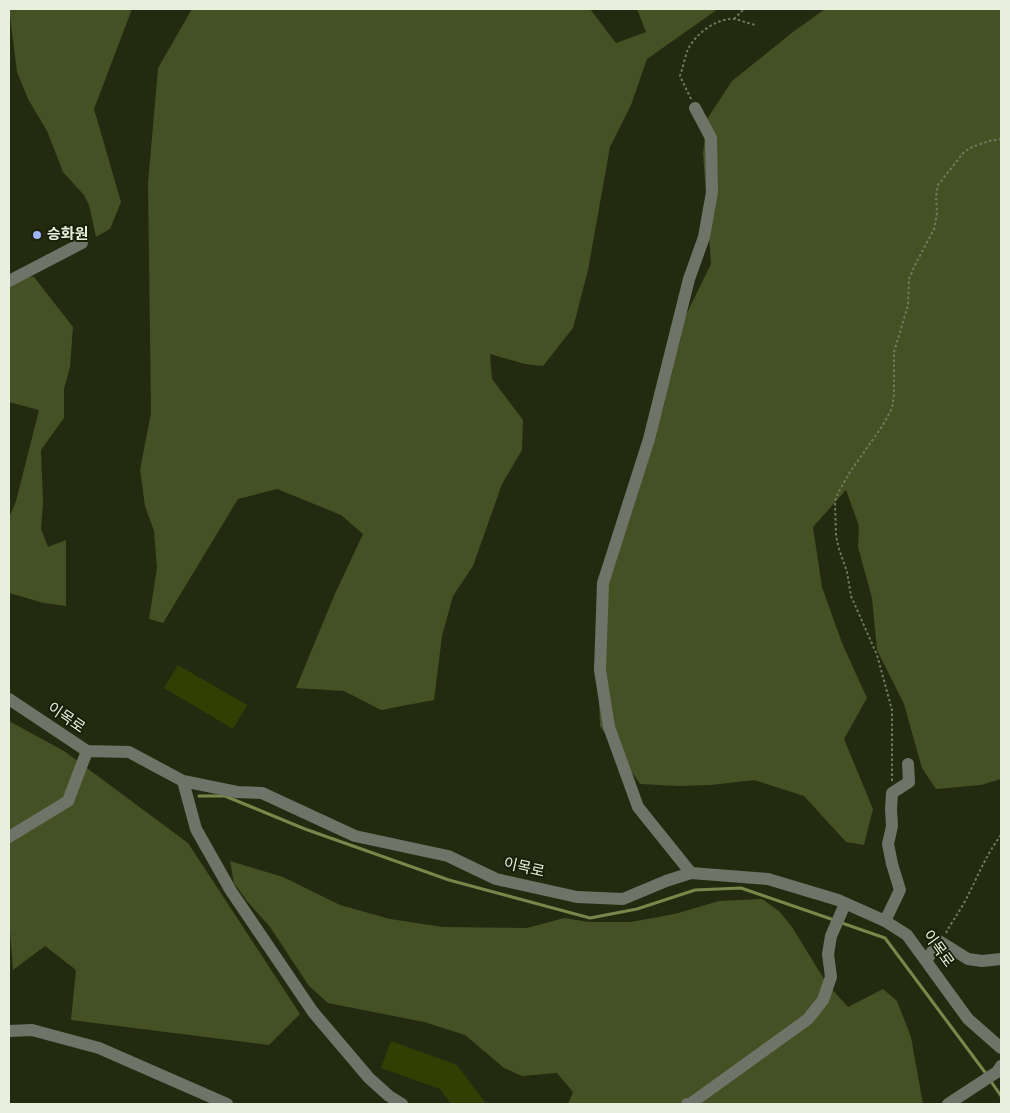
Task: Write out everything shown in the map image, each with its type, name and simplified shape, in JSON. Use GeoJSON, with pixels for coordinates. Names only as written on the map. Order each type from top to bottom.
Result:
{"type":"FeatureCollection","features":[{"type":"Feature","properties":{"kind":"street"},"geometry":{"type":"LineString","coordinates":[[691,873],[638,807],[609,727],[600,670],[603,583],[649,439],[689,279],[704,237],[712,192],[711,138],[695,108]]}},
{"type":"Feature","properties":{"kind":"street"},"geometry":{"type":"LineString","coordinates":[[9,281],[82,243]]}},
{"type":"Feature","properties":{"kind":"street","name":"이목로"},"geometry":{"type":"LineString","coordinates":[[9,699],[87,751],[129,752],[183,781],[238,792],[262,793],[355,836],[448,856],[496,879],[577,897],[623,899],[691,873],[768,879],[838,900],[886,921],[907,935],[968,1019],[1001,1048]]}},
{"type":"Feature","properties":{"kind":"street"},"geometry":{"type":"LineString","coordinates":[[9,837],[68,801],[87,751]]}},
{"type":"Feature","properties":{"kind":"street"},"geometry":{"type":"LineString","coordinates":[[886,921],[900,890],[888,844],[892,826],[892,793],[909,782],[908,764]]}},
{"type":"Feature","properties":{"kind":"street"},"geometry":{"type":"LineString","coordinates":[[183,781],[196,829],[231,891],[313,1012],[369,1078],[389,1096],[402,1104]]}},
{"type":"Feature","properties":{"kind":"street"},"geometry":{"type":"LineString","coordinates":[[687,1104],[690,1104],[808,1019],[823,1000],[831,977],[828,954],[831,936],[845,904]]}},
{"type":"Feature","properties":{"kind":"street"},"geometry":{"type":"LineString","coordinates":[[926,961],[940,941],[968,959],[982,961],[1001,960]]}},
{"type":"Feature","properties":{"kind":"street"},"geometry":{"type":"LineString","coordinates":[[9,1031],[32,1030],[99,1048],[227,1104]]}},
{"type":"Feature","properties":{"kind":"street"},"geometry":{"type":"LineString","coordinates":[[948,1104],[997,1072],[1001,1066]]}},
{"type":"Feature","properties":{"kind":"path"},"geometry":{"type":"LineString","coordinates":[[734,19],[744,9]]}},
{"type":"Feature","properties":{"kind":"path"},"geometry":{"type":"LineString","coordinates":[[695,108],[680,76],[689,48],[700,34],[717,22],[734,19],[757,25]]}},
{"type":"Feature","properties":{"kind":"path"},"geometry":{"type":"LineString","coordinates":[[892,793],[892,710],[877,655],[851,596],[847,572],[836,536],[835,501],[850,472],[892,408],[894,352],[899,329],[908,304],[909,279],[934,229],[937,214],[936,196],[938,185],[964,152],[972,146],[1001,140]]}},
{"type":"Feature","properties":{"kind":"path"},"geometry":{"type":"LineString","coordinates":[[940,941],[964,904],[980,868],[1001,835]]}},
{"type":"Feature","properties":{"kind":"green space"},"geometry":{"type":"Polygon","coordinates":[[[9,9],[132,9],[94,109],[121,202],[110,229],[96,237],[89,205],[84,195],[63,172],[47,131],[28,99],[17,72],[9,9]]]}},
{"type":"Feature","properties":{"kind":"green space"},"geometry":{"type":"Polygon","coordinates":[[[192,9],[590,9],[616,43],[646,32],[637,9],[718,9],[647,59],[631,105],[610,147],[588,270],[573,328],[543,366],[525,364],[490,354],[492,379],[523,420],[522,450],[502,484],[473,566],[453,596],[442,636],[434,700],[381,710],[344,691],[296,688],[334,596],[363,534],[341,515],[277,489],[238,499],[163,623],[149,619],[157,568],[154,531],[145,506],[140,470],[151,413],[148,183],[158,68],[192,9]]]}},
{"type":"Feature","properties":{"kind":"green space"},"geometry":{"type":"Polygon","coordinates":[[[825,9],[1001,9],[1001,779],[981,785],[936,789],[922,768],[904,704],[877,650],[872,598],[858,547],[859,526],[846,490],[813,527],[822,587],[842,643],[867,698],[844,739],[873,809],[864,845],[846,842],[804,796],[754,780],[711,785],[640,784],[600,726],[596,634],[614,546],[685,317],[711,264],[703,153],[707,119],[732,81],[825,9]]]}},
{"type":"Feature","properties":{"kind":"green space"},"geometry":{"type":"Polygon","coordinates":[[[9,274],[34,277],[73,327],[70,367],[64,389],[64,418],[41,450],[43,503],[41,529],[48,547],[66,540],[66,606],[44,603],[9,593],[9,518],[16,501],[39,410],[9,402],[9,274]]]}},
{"type":"Feature","properties":{"kind":"green space"},"geometry":{"type":"Polygon","coordinates":[[[9,721],[64,751],[188,843],[300,1014],[269,1045],[71,1020],[76,970],[45,946],[13,970],[9,930],[9,721]]]}},
{"type":"Feature","properties":{"kind":"green space"},"geometry":{"type":"Polygon","coordinates":[[[230,861],[283,877],[340,905],[390,919],[443,927],[527,928],[564,918],[589,922],[630,922],[675,914],[719,901],[762,899],[779,911],[792,927],[827,984],[848,1007],[883,989],[897,1001],[911,1037],[923,1104],[568,1104],[573,1092],[557,1073],[522,1076],[504,1068],[465,1035],[424,1022],[328,1003],[309,986],[270,927],[234,883],[230,861]]]}},
{"type":"Feature","properties":{"kind":"building"},"geometry":{"type":"Polygon","coordinates":[[[178,665],[247,705],[233,729],[164,688],[178,665]]]}},
{"type":"Feature","properties":{"kind":"building"},"geometry":{"type":"Polygon","coordinates":[[[391,1041],[457,1065],[486,1104],[451,1104],[440,1089],[381,1068],[391,1041]]]}},
{"type":"Feature","properties":{"kind":"waterway"},"geometry":{"type":"LineString","coordinates":[[199,796],[225,796],[305,829],[449,880],[590,918],[637,909],[695,890],[741,888],[834,920]]}},
{"type":"Feature","properties":{"kind":"waterway"},"geometry":{"type":"LineString","coordinates":[[839,922],[885,938],[987,1075]]}},
{"type":"Feature","properties":{"kind":"waterway"},"geometry":{"type":"LineString","coordinates":[[990,1080],[1001,1096]]}},
{"type":"Feature","properties":{"kind":"place","name":"승화원"},"geometry":{"type":"Point","coordinates":[37,235]}}]}
